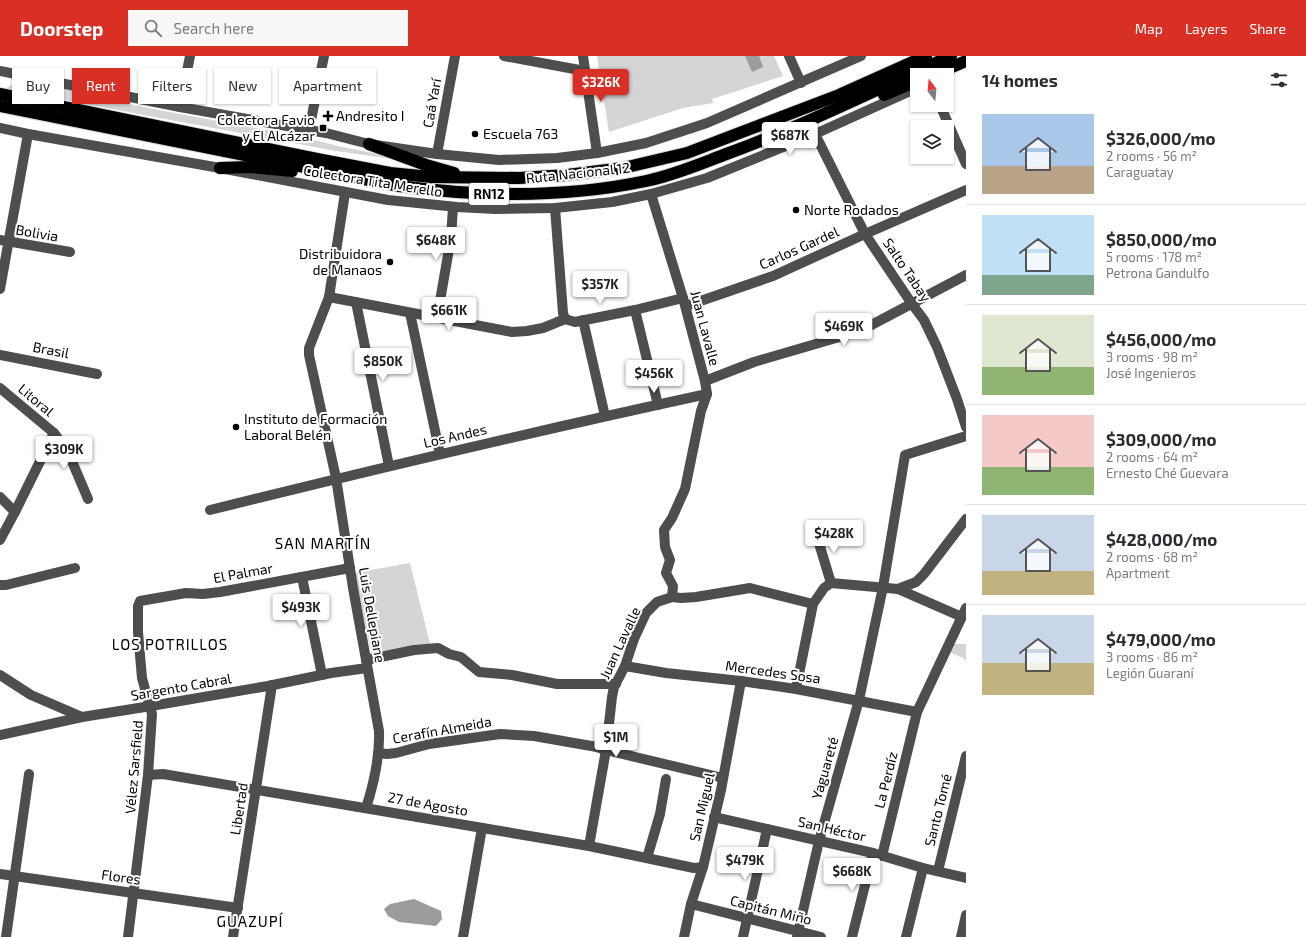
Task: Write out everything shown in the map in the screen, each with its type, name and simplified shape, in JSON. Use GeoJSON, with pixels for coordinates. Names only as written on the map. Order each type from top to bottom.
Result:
{"type":"FeatureCollection","features":[{"type":"Feature","properties":{"kind":"highway","name":"Ruta Nacional 12"},"geometry":{"type":"LineString","coordinates":[[5,101],[390,173],[431,177],[519,178],[574,175],[623,168],[687,153],[839,95],[926,56]]}},
{"type":"Feature","properties":{"kind":"highway","name":"Ruta Nacional 12"},"geometry":{"type":"LineString","coordinates":[[5,101],[399,186],[432,190],[518,194],[577,191],[647,181],[694,167],[766,140],[951,56]]}},
{"type":"Feature","properties":{"kind":"highway"},"geometry":{"type":"LineString","coordinates":[[950,68],[966,61]]}},
{"type":"Feature","properties":{"kind":"highway"},"geometry":{"type":"LineString","coordinates":[[800,125],[839,113],[910,84]]}},
{"type":"Feature","properties":{"kind":"highway"},"geometry":{"type":"LineString","coordinates":[[369,144],[426,166],[476,178]]}},
{"type":"Feature","properties":{"kind":"highway"},"geometry":{"type":"LineString","coordinates":[[220,168],[250,167],[350,176]]}},
{"type":"Feature","properties":{"kind":"street"},"geometry":{"type":"LineString","coordinates":[[180,107],[190,56]]}},
{"type":"Feature","properties":{"kind":"street"},"geometry":{"type":"LineString","coordinates":[[309,130],[324,56]]}},
{"type":"Feature","properties":{"kind":"street","name":"Caá Yarí"},"geometry":{"type":"LineString","coordinates":[[437,154],[455,56]]}},
{"type":"Feature","properties":{"kind":"street"},"geometry":{"type":"LineString","coordinates":[[504,56],[585,71]]}},
{"type":"Feature","properties":{"kind":"street"},"geometry":{"type":"LineString","coordinates":[[583,56],[596,153]]}},
{"type":"Feature","properties":{"kind":"street"},"geometry":{"type":"LineString","coordinates":[[789,56],[801,82]]}},
{"type":"Feature","properties":{"kind":"street"},"geometry":{"type":"LineString","coordinates":[[0,71],[180,107],[326,133],[369,144],[437,154],[499,160],[557,158],[596,153],[646,143],[706,123],[860,56]]}},
{"type":"Feature","properties":{"kind":"street"},"geometry":{"type":"LineString","coordinates":[[954,71],[966,65]]}},
{"type":"Feature","properties":{"kind":"street","name":"Colectora Tita Merello"},"geometry":{"type":"LineString","coordinates":[[0,128],[388,200],[453,207],[494,209],[555,208],[612,202],[651,194],[707,178],[814,134],[910,91]]}},
{"type":"Feature","properties":{"kind":"street"},"geometry":{"type":"LineString","coordinates":[[943,112],[966,164]]}},
{"type":"Feature","properties":{"kind":"street"},"geometry":{"type":"LineString","coordinates":[[0,289],[4,241],[28,134]]}},
{"type":"Feature","properties":{"kind":"street","name":"Salto Tabay"},"geometry":{"type":"LineString","coordinates":[[814,134],[865,234],[924,320],[958,399],[966,427]]}},
{"type":"Feature","properties":{"kind":"street","name":"Carlos Gardel"},"geometry":{"type":"LineString","coordinates":[[329,297],[512,332],[527,332],[543,328],[565,319],[575,322],[685,302],[773,276],[966,190]]}},
{"type":"Feature","properties":{"kind":"street","name":"Luis Dellepiane"},"geometry":{"type":"LineString","coordinates":[[345,192],[329,297],[309,348],[309,356],[336,478],[366,664],[379,731],[374,783],[366,808]]}},
{"type":"Feature","properties":{"kind":"street","name":"Juan Lavalle"},"geometry":{"type":"LineString","coordinates":[[651,194],[685,302],[707,394]]}},
{"type":"Feature","properties":{"kind":"street"},"geometry":{"type":"LineString","coordinates":[[437,318],[451,238],[453,207]]}},
{"type":"Feature","properties":{"kind":"street"},"geometry":{"type":"LineString","coordinates":[[555,208],[563,313],[565,319]]}},
{"type":"Feature","properties":{"kind":"street","name":"Bolivia"},"geometry":{"type":"LineString","coordinates":[[4,241],[70,252]]}},
{"type":"Feature","properties":{"kind":"street"},"geometry":{"type":"LineString","coordinates":[[705,381],[754,362],[860,331],[966,275]]}},
{"type":"Feature","properties":{"kind":"street"},"geometry":{"type":"LineString","coordinates":[[356,302],[389,466]]}},
{"type":"Feature","properties":{"kind":"street"},"geometry":{"type":"LineString","coordinates":[[635,310],[658,404]]}},
{"type":"Feature","properties":{"kind":"street"},"geometry":{"type":"LineString","coordinates":[[410,313],[440,454]]}},
{"type":"Feature","properties":{"kind":"street"},"geometry":{"type":"LineString","coordinates":[[583,320],[605,416]]}},
{"type":"Feature","properties":{"kind":"street","name":"Brasil"},"geometry":{"type":"LineString","coordinates":[[0,355],[97,374]]}},
{"type":"Feature","properties":{"kind":"street","name":"Litoral"},"geometry":{"type":"LineString","coordinates":[[0,388],[54,433],[63,444],[88,499]]}},
{"type":"Feature","properties":{"kind":"street"},"geometry":{"type":"LineString","coordinates":[[707,394],[700,411],[685,489],[672,518],[664,530],[665,547],[670,560],[666,573],[673,586],[672,597],[696,597],[750,588],[814,604]]}},
{"type":"Feature","properties":{"kind":"street","name":"Los Andes"},"geometry":{"type":"LineString","coordinates":[[210,510],[336,478],[707,394]]}},
{"type":"Feature","properties":{"kind":"street"},"geometry":{"type":"LineString","coordinates":[[0,540],[16,512],[54,433]]}},
{"type":"Feature","properties":{"kind":"street","name":"Yaguareté"},"geometry":{"type":"LineString","coordinates":[[798,934],[819,841],[859,700],[883,587],[905,455],[966,436]]}},
{"type":"Feature","properties":{"kind":"street"},"geometry":{"type":"LineString","coordinates":[[0,497],[16,512]]}},
{"type":"Feature","properties":{"kind":"street"},"geometry":{"type":"LineString","coordinates":[[898,589],[916,582],[924,574],[966,519]]}},
{"type":"Feature","properties":{"kind":"street"},"geometry":{"type":"LineString","coordinates":[[815,530],[831,583]]}},
{"type":"Feature","properties":{"kind":"street"},"geometry":{"type":"LineString","coordinates":[[0,585],[6,585],[75,568]]}},
{"type":"Feature","properties":{"kind":"street","name":"El Palmar"},"geometry":{"type":"LineString","coordinates":[[140,601],[186,593],[204,594],[220,592],[350,568]]}},
{"type":"Feature","properties":{"kind":"street"},"geometry":{"type":"LineString","coordinates":[[302,577],[322,675]]}},
{"type":"Feature","properties":{"kind":"street"},"geometry":{"type":"LineString","coordinates":[[796,689],[814,604],[824,588],[831,583],[898,589],[964,612],[917,712]]}},
{"type":"Feature","properties":{"kind":"street","name":"Juan Lavalle"},"geometry":{"type":"LineString","coordinates":[[589,846],[606,750],[612,697],[616,684],[625,666],[634,638],[646,613],[657,602],[672,597]]}},
{"type":"Feature","properties":{"kind":"street","name":"Vélez Sarsfield"},"geometry":{"type":"LineString","coordinates":[[128,937],[148,775],[152,714],[151,706],[145,690],[140,656],[138,606],[140,601]]}},
{"type":"Feature","properties":{"kind":"street"},"geometry":{"type":"LineString","coordinates":[[366,664],[414,650],[438,648],[449,654],[461,657],[479,672],[512,675],[557,684],[616,684]]}},
{"type":"Feature","properties":{"kind":"street","name":"Sargento Cabral"},"geometry":{"type":"LineString","coordinates":[[0,735],[82,717],[272,685],[350,670],[366,664]]}},
{"type":"Feature","properties":{"kind":"street","name":"Mercedes Sosa"},"geometry":{"type":"LineString","coordinates":[[625,666],[666,673],[741,681],[796,689],[917,712]]}},
{"type":"Feature","properties":{"kind":"street"},"geometry":{"type":"LineString","coordinates":[[0,675],[31,695],[82,717]]}},
{"type":"Feature","properties":{"kind":"street","name":"San Miguel"},"geometry":{"type":"LineString","coordinates":[[684,937],[691,904],[703,867],[723,778],[741,681]]}},
{"type":"Feature","properties":{"kind":"street","name":"Libertad"},"geometry":{"type":"LineString","coordinates":[[233,937],[272,685]]}},
{"type":"Feature","properties":{"kind":"street","name":"La Perdíz"},"geometry":{"type":"LineString","coordinates":[[852,937],[917,712]]}},
{"type":"Feature","properties":{"kind":"street","name":"Cerafín Almeida"},"geometry":{"type":"LineString","coordinates":[[378,753],[396,753],[429,744],[500,734],[534,736],[596,747],[723,778]]}},
{"type":"Feature","properties":{"kind":"street","name":"Santo Tomé"},"geometry":{"type":"LineString","coordinates":[[938,871],[963,782],[966,756]]}},
{"type":"Feature","properties":{"kind":"street"},"geometry":{"type":"LineString","coordinates":[[6,937],[29,774]]}},
{"type":"Feature","properties":{"kind":"street","name":"27 de Agosto"},"geometry":{"type":"LineString","coordinates":[[148,775],[163,774],[256,789],[589,846],[694,868],[703,867]]}},
{"type":"Feature","properties":{"kind":"street"},"geometry":{"type":"LineString","coordinates":[[647,858],[660,814],[666,779]]}},
{"type":"Feature","properties":{"kind":"street","name":"San Héctor"},"geometry":{"type":"LineString","coordinates":[[714,817],[877,854],[923,868],[966,878]]}},
{"type":"Feature","properties":{"kind":"street"},"geometry":{"type":"LineString","coordinates":[[464,937],[482,828]]}},
{"type":"Feature","properties":{"kind":"street"},"geometry":{"type":"LineString","coordinates":[[743,937],[767,829]]}},
{"type":"Feature","properties":{"kind":"street"},"geometry":{"type":"LineString","coordinates":[[906,937],[923,868]]}},
{"type":"Feature","properties":{"kind":"street","name":"Flores"},"geometry":{"type":"LineString","coordinates":[[0,874],[238,908]]}},
{"type":"Feature","properties":{"kind":"street","name":"Capitán Miño"},"geometry":{"type":"LineString","coordinates":[[691,904],[798,934],[821,937]]}},
{"type":"Feature","properties":{"kind":"street"},"geometry":{"type":"LineString","coordinates":[[961,937],[966,915]]}},
{"type":"Feature","properties":{"kind":"shaded area"},"geometry":{"type":"Polygon","coordinates":[[[597,56],[774,56],[783,76],[712,99],[713,103],[683,108],[609,132],[597,56]]]}},
{"type":"Feature","properties":{"kind":"shaded area"},"geometry":{"type":"Polygon","coordinates":[[[745,56],[759,56],[763,67],[752,72],[745,56]]]}},
{"type":"Feature","properties":{"kind":"shaded area"},"geometry":{"type":"Polygon","coordinates":[[[12,84],[12,90],[5,89],[12,84]]]}},
{"type":"Feature","properties":{"kind":"shaded area"},"geometry":{"type":"Polygon","coordinates":[[[64,88],[72,90],[72,102],[64,100],[64,88]]]}},
{"type":"Feature","properties":{"kind":"shaded area"},"geometry":{"type":"Polygon","coordinates":[[[85,104],[129,104],[298,136],[407,161],[336,151],[85,104]]]}},
{"type":"Feature","properties":{"kind":"shaded area"},"geometry":{"type":"Polygon","coordinates":[[[410,563],[430,644],[372,656],[354,573],[410,563]]]}},
{"type":"Feature","properties":{"kind":"shaded area"},"geometry":{"type":"Polygon","coordinates":[[[949,644],[966,644],[966,661],[963,658],[949,652],[949,644]]]}},
{"type":"Feature","properties":{"kind":"shaded area"},"geometry":{"type":"Polygon","coordinates":[[[414,899],[441,911],[442,919],[436,926],[399,922],[388,916],[384,909],[390,904],[414,899]]]}},
{"type":"Feature","properties":{"kind":"place","name":"Andresito I"},"geometry":{"type":"Point","coordinates":[328,116]}},
{"type":"Feature","properties":{"kind":"place","name":"Colectora Favio y El Alcázar"},"geometry":{"type":"Point","coordinates":[323,128]}},
{"type":"Feature","properties":{"kind":"place","name":"Escuela 763"},"geometry":{"type":"Point","coordinates":[475,134]}},
{"type":"Feature","properties":{"kind":"place","name":"Norte Rodados"},"geometry":{"type":"Point","coordinates":[796,210]}},
{"type":"Feature","properties":{"kind":"place","name":"Distribuidora de Manaos"},"geometry":{"type":"Point","coordinates":[390,262]}},
{"type":"Feature","properties":{"kind":"place","name":"Instituto de Formación Laboral Belén"},"geometry":{"type":"Point","coordinates":[236,427]}},
{"type":"Feature","properties":{"kind":"district","name":"SAN MARTÍN"},"geometry":{"type":"Point","coordinates":[323,544]}},
{"type":"Feature","properties":{"kind":"district","name":"LOS POTRILLOS"},"geometry":{"type":"Point","coordinates":[170,645]}},
{"type":"Feature","properties":{"kind":"district","name":"GUAZUPÍ"},"geometry":{"type":"Point","coordinates":[250,922]}}]}
